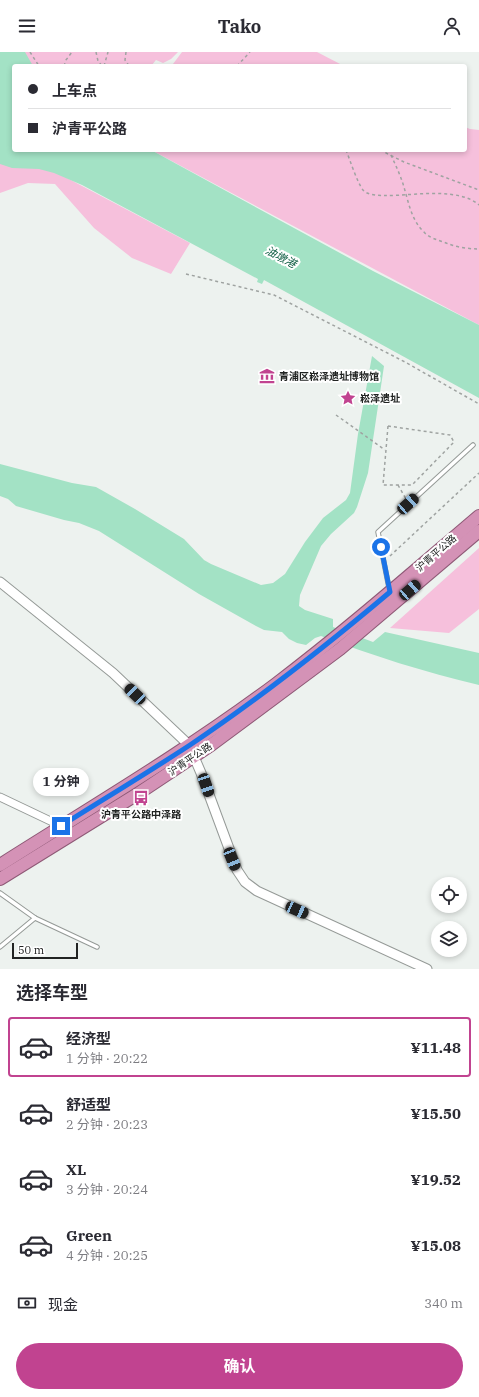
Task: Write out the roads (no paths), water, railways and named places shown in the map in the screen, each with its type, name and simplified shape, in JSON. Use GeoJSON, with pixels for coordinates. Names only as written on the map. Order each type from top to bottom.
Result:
{"type":"FeatureCollection","features":[{"type":"Feature","properties":{"kind":"highway","name":"沪青平公路"},"geometry":{"type":"LineString","coordinates":[[0,864],[189,746],[275,684],[345,630],[479,516]]}},
{"type":"Feature","properties":{"kind":"highway","name":"沪青平公路"},"geometry":{"type":"LineString","coordinates":[[0,879],[139,793],[195,756],[340,649],[479,531]]}},
{"type":"Feature","properties":{"kind":"street"},"geometry":{"type":"LineString","coordinates":[[0,582],[113,673],[189,746],[195,756],[237,870],[245,882],[282,904],[427,969]]}},
{"type":"Feature","properties":{"kind":"street"},"geometry":{"type":"LineString","coordinates":[[0,796],[61,826]]}},
{"type":"Feature","properties":{"kind":"lane"},"geometry":{"type":"LineString","coordinates":[[390,592],[378,532],[473,445]]}},
{"type":"Feature","properties":{"kind":"lane"},"geometry":{"type":"LineString","coordinates":[[0,893],[35,918],[97,947]]}},
{"type":"Feature","properties":{"kind":"lane"},"geometry":{"type":"LineString","coordinates":[[0,948],[35,918]]}},
{"type":"Feature","properties":{"kind":"water","name":"油墩港"},"geometry":{"type":"Polygon","coordinates":[[[0,52],[25,52],[32,64],[12,64],[12,152],[155,152],[373,271],[479,325],[479,398],[264,280],[262,284],[257,282],[258,279],[82,185],[54,173],[39,169],[12,168],[0,164],[0,52]]]}},
{"type":"Feature","properties":{"kind":"water"},"geometry":{"type":"Polygon","coordinates":[[[372,356],[384,366],[368,473],[354,513],[331,534],[321,546],[300,595],[299,606],[305,610],[333,619],[333,627],[373,642],[385,632],[479,653],[479,685],[399,663],[321,636],[315,638],[306,645],[289,639],[282,632],[264,630],[199,594],[99,531],[79,523],[16,506],[8,499],[0,496],[0,464],[72,483],[96,487],[184,539],[204,560],[211,564],[261,585],[273,583],[285,574],[305,542],[323,518],[346,500],[350,493],[358,434],[372,356]]]}},
{"type":"Feature","properties":{"kind":"place","name":"青浦区崧泽遗址博物馆"},"geometry":{"type":"Point","coordinates":[267,376]}},
{"type":"Feature","properties":{"kind":"place","name":"崧泽遗址"},"geometry":{"type":"Point","coordinates":[348,398]}},
{"type":"Feature","properties":{"kind":"place","name":"沪青平公路中泽路"},"geometry":{"type":"Point","coordinates":[141,798]}}]}
